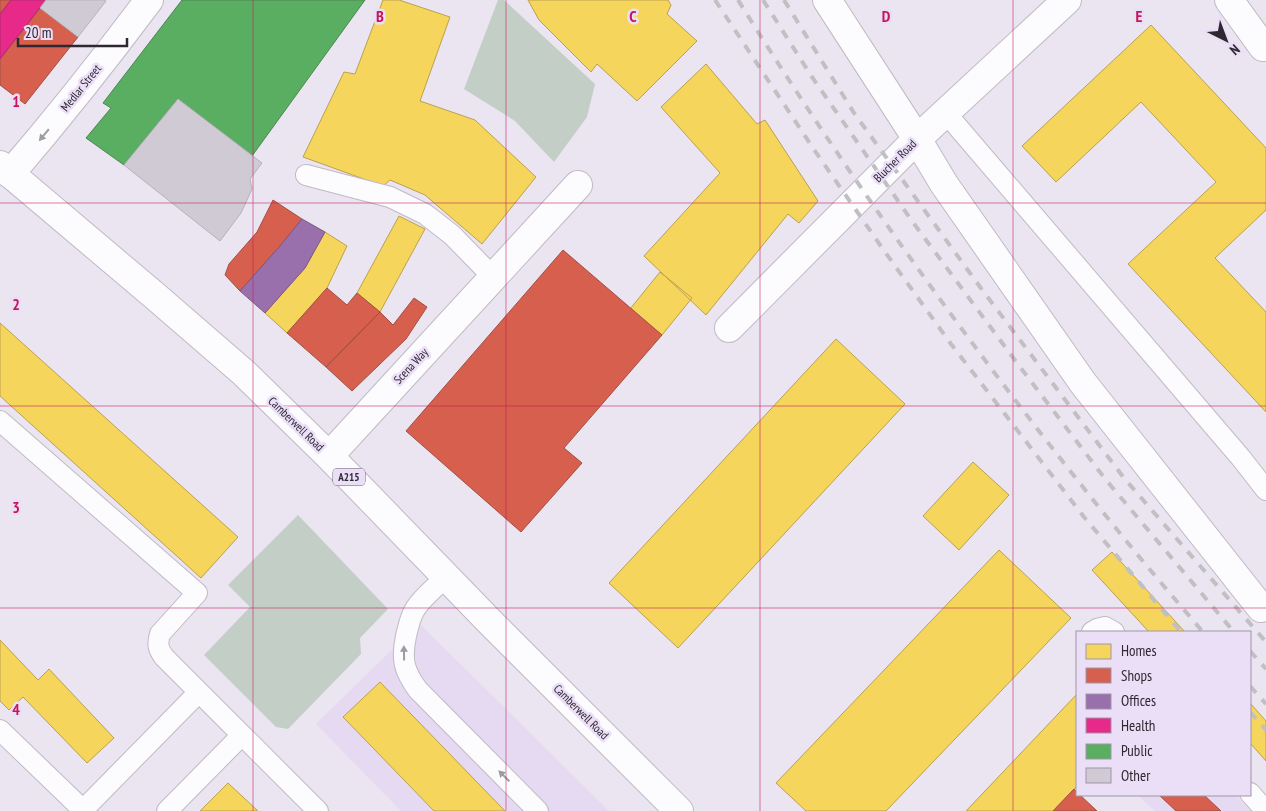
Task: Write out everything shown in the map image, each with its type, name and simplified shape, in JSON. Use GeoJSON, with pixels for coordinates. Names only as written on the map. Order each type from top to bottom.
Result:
{"type":"FeatureCollection","features":[{"type":"Feature","properties":{"kind":"street","name":"Medlar Street"},"geometry":{"type":"LineString","coordinates":[[5,169],[44,134],[122,37],[149,0]]}},
{"type":"Feature","properties":{"kind":"street"},"geometry":{"type":"LineString","coordinates":[[827,0],[944,184],[1083,383],[1261,608]]}},
{"type":"Feature","properties":{"kind":"street","name":"Blucher Road"},"geometry":{"type":"LineString","coordinates":[[729,328],[917,139],[1067,0]]}},
{"type":"Feature","properties":{"kind":"street"},"geometry":{"type":"LineString","coordinates":[[1229,0],[1263,47]]}},
{"type":"Feature","properties":{"kind":"street","name":"Camberwell Road"},"geometry":{"type":"LineString","coordinates":[[5,169],[244,373],[329,456],[446,577],[679,811]]}},
{"type":"Feature","properties":{"kind":"street","name":"Scena Way"},"geometry":{"type":"LineString","coordinates":[[329,456],[578,184]]}},
{"type":"Feature","properties":{"kind":"lane"},"geometry":{"type":"LineString","coordinates":[[945,112],[1241,458],[1266,490]]}},
{"type":"Feature","properties":{"kind":"lane"},"geometry":{"type":"LineString","coordinates":[[306,175],[390,197],[425,214],[452,235],[493,277]]}},
{"type":"Feature","properties":{"kind":"lane"},"geometry":{"type":"LineString","coordinates":[[0,421],[197,593],[160,634],[157,643],[160,650],[164,657],[318,811]]}},
{"type":"Feature","properties":{"kind":"lane"},"geometry":{"type":"LineString","coordinates":[[446,577],[415,610],[403,650],[408,674],[418,690],[538,811]]}},
{"type":"Feature","properties":{"kind":"lane"},"geometry":{"type":"LineString","coordinates":[[1094,631],[1105,627],[1112,631]]}},
{"type":"Feature","properties":{"kind":"lane"},"geometry":{"type":"LineString","coordinates":[[0,730],[83,811],[199,692]]}},
{"type":"Feature","properties":{"kind":"lane"},"geometry":{"type":"LineString","coordinates":[[166,811],[242,735]]}},
{"type":"Feature","properties":{"kind":"lane"},"geometry":{"type":"LineString","coordinates":[[1251,794],[1266,811]]}},
{"type":"Feature","properties":{"kind":"shaded area"},"geometry":{"type":"Polygon","coordinates":[[[498,0],[504,0],[595,84],[587,117],[554,162],[515,121],[464,89],[498,0]]]}},
{"type":"Feature","properties":{"kind":"shaded area"},"geometry":{"type":"Polygon","coordinates":[[[298,515],[388,609],[360,638],[361,654],[288,729],[276,727],[204,655],[250,607],[228,585],[298,515]]]}},
{"type":"Feature","properties":{"kind":"shaded area"},"geometry":{"type":"Polygon","coordinates":[[[419,623],[609,811],[401,811],[316,724],[419,623]]]}},
{"type":"Feature","properties":{"kind":"shaded area"},"geometry":{"type":"Polygon","coordinates":[[[1138,796],[1236,796],[1252,811],[1155,811],[1138,796]]]}},
{"type":"Feature","properties":{"kind":"building: Homes"},"geometry":{"type":"Polygon","coordinates":[[[383,0],[399,0],[450,17],[420,101],[475,120],[536,177],[482,244],[425,195],[390,180],[383,186],[303,157],[344,72],[355,74],[383,0]]]}},
{"type":"Feature","properties":{"kind":"building: Homes"},"geometry":{"type":"Polygon","coordinates":[[[528,0],[668,0],[671,5],[667,14],[697,41],[637,101],[597,64],[591,72],[539,20],[528,0]]]}},
{"type":"Feature","properties":{"kind":"building: Homes"},"geometry":{"type":"Polygon","coordinates":[[[1151,25],[1266,148],[1266,210],[1215,258],[1266,312],[1266,412],[1128,264],[1216,182],[1141,102],[1056,182],[1022,146],[1151,25]]]}},
{"type":"Feature","properties":{"kind":"building: Homes"},"geometry":{"type":"Polygon","coordinates":[[[706,64],[757,124],[765,120],[818,201],[799,223],[788,214],[706,315],[644,256],[720,173],[661,107],[706,64]]]}},
{"type":"Feature","properties":{"kind":"building: Homes"},"geometry":{"type":"Polygon","coordinates":[[[399,216],[425,229],[380,312],[357,293],[399,216]]]}},
{"type":"Feature","properties":{"kind":"building: Homes"},"geometry":{"type":"Polygon","coordinates":[[[325,232],[347,246],[327,288],[287,333],[265,313],[305,268],[325,232]]]}},
{"type":"Feature","properties":{"kind":"building: Homes"},"geometry":{"type":"Polygon","coordinates":[[[660,272],[692,298],[662,335],[630,309],[660,272]]]}},
{"type":"Feature","properties":{"kind":"building: Homes"},"geometry":{"type":"Polygon","coordinates":[[[0,323],[238,537],[201,578],[0,396],[0,323]]]}},
{"type":"Feature","properties":{"kind":"building: Homes"},"geometry":{"type":"Polygon","coordinates":[[[836,339],[905,404],[678,648],[609,583],[836,339]]]}},
{"type":"Feature","properties":{"kind":"building: Homes"},"geometry":{"type":"Polygon","coordinates":[[[973,462],[1009,495],[959,550],[923,516],[973,462]]]}},
{"type":"Feature","properties":{"kind":"building: Homes"},"geometry":{"type":"Polygon","coordinates":[[[999,550],[1071,618],[886,811],[806,811],[776,783],[999,550]]]}},
{"type":"Feature","properties":{"kind":"building: Homes"},"geometry":{"type":"Polygon","coordinates":[[[1112,552],[1184,631],[1148,631],[1092,570],[1112,552]]]}},
{"type":"Feature","properties":{"kind":"building: Homes"},"geometry":{"type":"Polygon","coordinates":[[[0,640],[38,680],[49,669],[114,738],[87,763],[23,697],[9,710],[0,701],[0,640]]]}},
{"type":"Feature","properties":{"kind":"building: Homes"},"geometry":{"type":"Polygon","coordinates":[[[380,682],[505,811],[434,811],[343,717],[380,682]]]}},
{"type":"Feature","properties":{"kind":"building: Homes"},"geometry":{"type":"Polygon","coordinates":[[[1076,695],[1076,787],[1053,811],[966,811],[1076,695]]]}},
{"type":"Feature","properties":{"kind":"building: Homes"},"geometry":{"type":"Polygon","coordinates":[[[1251,704],[1266,721],[1266,761],[1251,744],[1251,704]]]}},
{"type":"Feature","properties":{"kind":"building: Homes"},"geometry":{"type":"Polygon","coordinates":[[[228,783],[258,811],[200,811],[228,783]]]}},
{"type":"Feature","properties":{"kind":"building: Shops"},"geometry":{"type":"Polygon","coordinates":[[[0,0],[11,0],[0,14],[0,0]]]}},
{"type":"Feature","properties":{"kind":"building: Shops"},"geometry":{"type":"Polygon","coordinates":[[[40,8],[78,37],[25,104],[0,85],[0,59],[40,8]]]}},
{"type":"Feature","properties":{"kind":"building: Shops"},"geometry":{"type":"Polygon","coordinates":[[[273,200],[302,219],[240,291],[225,275],[229,264],[257,232],[273,200]]]}},
{"type":"Feature","properties":{"kind":"building: Shops"},"geometry":{"type":"Polygon","coordinates":[[[563,250],[662,335],[564,448],[582,463],[521,532],[406,431],[563,250]]]}},
{"type":"Feature","properties":{"kind":"building: Shops"},"geometry":{"type":"Polygon","coordinates":[[[327,288],[347,305],[357,293],[380,312],[326,367],[287,333],[327,288]]]}},
{"type":"Feature","properties":{"kind":"building: Shops"},"geometry":{"type":"Polygon","coordinates":[[[414,298],[427,307],[406,339],[352,391],[326,367],[380,312],[393,325],[414,298]]]}},
{"type":"Feature","properties":{"kind":"building: Shops"},"geometry":{"type":"Polygon","coordinates":[[[1074,789],[1076,796],[1081,796],[1097,811],[1053,811],[1074,789]]]}},
{"type":"Feature","properties":{"kind":"building: Shops"},"geometry":{"type":"Polygon","coordinates":[[[1160,796],[1205,796],[1221,811],[1176,811],[1160,796]]]}},
{"type":"Feature","properties":{"kind":"building: Offices"},"geometry":{"type":"Polygon","coordinates":[[[302,219],[325,232],[305,268],[265,313],[240,291],[302,219]]]}},
{"type":"Feature","properties":{"kind":"building: Health"},"geometry":{"type":"Polygon","coordinates":[[[11,0],[46,0],[0,59],[0,14],[11,0]]]}},
{"type":"Feature","properties":{"kind":"building: Public"},"geometry":{"type":"Polygon","coordinates":[[[182,0],[365,0],[252,156],[178,99],[124,165],[86,138],[111,108],[103,103],[182,0]]]}},
{"type":"Feature","properties":{"kind":"building: Other"},"geometry":{"type":"Polygon","coordinates":[[[46,0],[106,1],[78,37],[40,8],[46,0]]]}},
{"type":"Feature","properties":{"kind":"building: Other"},"geometry":{"type":"Polygon","coordinates":[[[178,99],[262,163],[250,179],[252,189],[241,213],[220,241],[124,165],[178,99]]]}},
{"type":"Feature","properties":{"kind":"railway"},"geometry":{"type":"LineString","coordinates":[[715,0],[815,151],[951,344],[1084,517],[1180,631]]}},
{"type":"Feature","properties":{"kind":"railway"},"geometry":{"type":"LineString","coordinates":[[738,0],[830,142],[976,349],[1079,482],[1202,631]]}},
{"type":"Feature","properties":{"kind":"railway"},"geometry":{"type":"LineString","coordinates":[[763,0],[812,77],[912,221],[1017,363],[1106,480],[1233,631]]}},
{"type":"Feature","properties":{"kind":"railway"},"geometry":{"type":"LineString","coordinates":[[784,0],[854,113],[983,291],[1124,478],[1266,642]]}},
{"type":"Feature","properties":{"kind":"railway"},"geometry":{"type":"LineString","coordinates":[[1251,652],[1266,669]]}},
{"type":"Feature","properties":{"kind":"railway"},"geometry":{"type":"LineString","coordinates":[[1251,687],[1266,704]]}},
{"type":"Feature","properties":{"kind":"railway"},"geometry":{"type":"LineString","coordinates":[[1251,713],[1266,730]]}}]}
